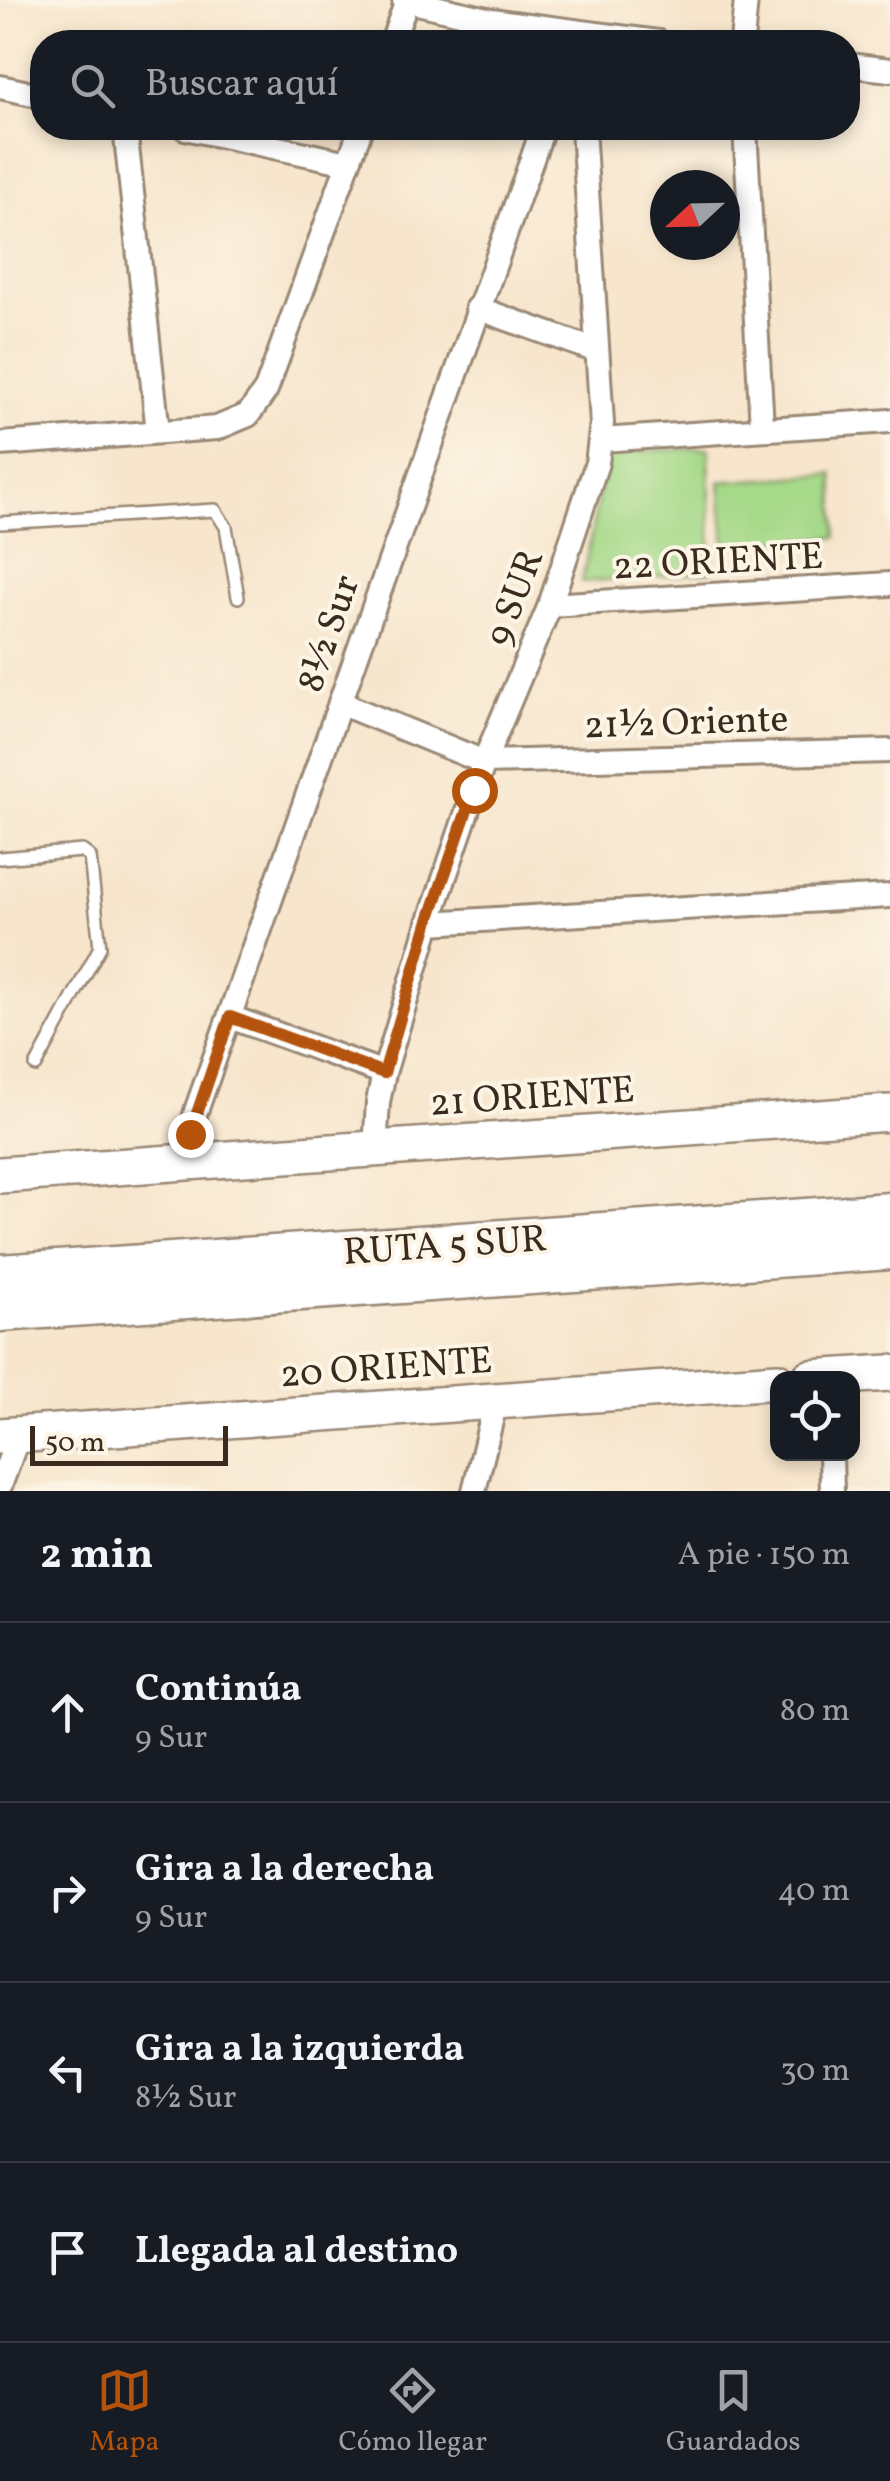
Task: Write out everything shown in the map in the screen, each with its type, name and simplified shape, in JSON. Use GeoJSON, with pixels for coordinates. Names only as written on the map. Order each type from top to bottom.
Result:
{"type":"FeatureCollection","features":[{"type":"Feature","properties":{"kind":"highway","name":"RUTA 5 SUR"},"geometry":{"type":"LineString","coordinates":[[0,1275],[890,1213]]}},
{"type":"Feature","properties":{"kind":"highway","name":"RUTA 5 SUR"},"geometry":{"type":"LineString","coordinates":[[0,1311],[890,1249]]}},
{"type":"Feature","properties":{"kind":"main road","name":"21 ORIENTE"},"geometry":{"type":"LineString","coordinates":[[0,1175],[890,1113]]}},
{"type":"Feature","properties":{"kind":"main road"},"geometry":{"type":"LineString","coordinates":[[860,1375],[890,1373]]}},
{"type":"Feature","properties":{"kind":"main road","name":"20 ORIENTE"},"geometry":{"type":"LineString","coordinates":[[10,1435],[770,1382]]}},
{"type":"Feature","properties":{"kind":"street"},"geometry":{"type":"LineString","coordinates":[[396,30],[406,0],[448,5],[542,30]]}},
{"type":"Feature","properties":{"kind":"street"},"geometry":{"type":"LineString","coordinates":[[743,30],[746,0]]}},
{"type":"Feature","properties":{"kind":"street"},"geometry":{"type":"LineString","coordinates":[[860,67],[890,70]]}},
{"type":"Feature","properties":{"kind":"street"},"geometry":{"type":"LineString","coordinates":[[0,87],[30,93]]}},
{"type":"Feature","properties":{"kind":"street"},"geometry":{"type":"LineString","coordinates":[[126,140],[158,432]]}},
{"type":"Feature","properties":{"kind":"street"},"geometry":{"type":"LineString","coordinates":[[241,140],[348,163]]}},
{"type":"Feature","properties":{"kind":"street"},"geometry":{"type":"LineString","coordinates":[[0,427],[1,444],[228,425],[248,416],[262,400],[357,140]]}},
{"type":"Feature","properties":{"kind":"street","name":"8½ Sur"},"geometry":{"type":"LineString","coordinates":[[180,1161],[185,1156],[196,1112],[539,140]]}},
{"type":"Feature","properties":{"kind":"street","name":"9 SUR"},"geometry":{"type":"LineString","coordinates":[[375,1148],[384,1073],[428,923],[484,762],[550,605],[591,483],[601,440],[584,140]]}},
{"type":"Feature","properties":{"kind":"street"},"geometry":{"type":"LineString","coordinates":[[746,140],[762,428]]}},
{"type":"Feature","properties":{"kind":"street"},"geometry":{"type":"LineString","coordinates":[[478,308],[598,351]]}},
{"type":"Feature","properties":{"kind":"street"},"geometry":{"type":"LineString","coordinates":[[601,440],[890,421]]}},
{"type":"Feature","properties":{"kind":"street","name":"22 ORIENTE"},"geometry":{"type":"LineString","coordinates":[[550,605],[890,584]]}},
{"type":"Feature","properties":{"kind":"street"},"geometry":{"type":"LineString","coordinates":[[340,703],[484,762]]}},
{"type":"Feature","properties":{"kind":"street","name":"21½ Oriente"},"geometry":{"type":"LineString","coordinates":[[484,762],[890,751]]}},
{"type":"Feature","properties":{"kind":"street"},"geometry":{"type":"LineString","coordinates":[[428,923],[890,896]]}},
{"type":"Feature","properties":{"kind":"street"},"geometry":{"type":"LineString","coordinates":[[230,1017],[384,1073]]}},
{"type":"Feature","properties":{"kind":"street"},"geometry":{"type":"LineString","coordinates":[[474,1491],[496,1401]]}},
{"type":"Feature","properties":{"kind":"street"},"geometry":{"type":"LineString","coordinates":[[0,1486],[10,1435]]}},
{"type":"Feature","properties":{"kind":"street"},"geometry":{"type":"LineString","coordinates":[[831,1461],[832,1491]]}},
{"type":"Feature","properties":{"kind":"lane"},"geometry":{"type":"LineString","coordinates":[[0,523],[215,510],[226,527],[238,597]]}},
{"type":"Feature","properties":{"kind":"lane"},"geometry":{"type":"LineString","coordinates":[[0,858],[82,851],[90,857],[100,947],[36,1066]]}},
{"type":"Feature","properties":{"kind":"green space"},"geometry":{"type":"Polygon","coordinates":[[[709,448],[711,572],[582,582],[607,453],[709,448]]]}},
{"type":"Feature","properties":{"kind":"green space"},"geometry":{"type":"Polygon","coordinates":[[[833,474],[837,537],[725,545],[720,482],[833,474]]]}},
{"type":"Feature","properties":{"kind":"route"},"geometry":{"type":"LineString","coordinates":[[190,1134],[230,1017],[384,1073],[428,923],[474,790]]}}]}
